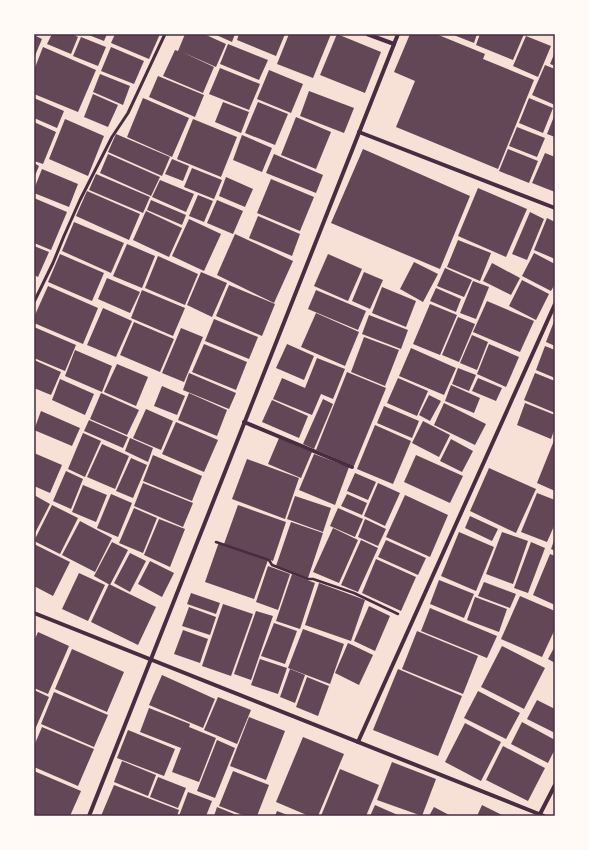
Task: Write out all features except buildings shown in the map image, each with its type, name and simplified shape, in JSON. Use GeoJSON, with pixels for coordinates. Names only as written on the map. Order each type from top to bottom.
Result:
{"type":"FeatureCollection","features":[{"type":"Feature","properties":{"kind":"street"},"geometry":{"type":"LineString","coordinates":[[367,34],[394,44]]}},
{"type":"Feature","properties":{"kind":"street"},"geometry":{"type":"LineString","coordinates":[[89,816],[398,34]]}},
{"type":"Feature","properties":{"kind":"street"},"geometry":{"type":"LineString","coordinates":[[359,132],[555,208]]}},
{"type":"Feature","properties":{"kind":"street"},"geometry":{"type":"LineString","coordinates":[[358,742],[555,304]]}},
{"type":"Feature","properties":{"kind":"street"},"geometry":{"type":"LineString","coordinates":[[244,422],[352,467]]}},
{"type":"Feature","properties":{"kind":"street"},"geometry":{"type":"LineString","coordinates":[[34,613],[541,816],[555,785]]}},
{"type":"Feature","properties":{"kind":"lane"},"geometry":{"type":"LineString","coordinates":[[34,302],[53,263],[80,200],[112,137],[128,113],[165,34]]}},
{"type":"Feature","properties":{"kind":"path"},"geometry":{"type":"LineString","coordinates":[[199,535],[269,560],[272,566],[354,593],[412,621]]}}]}
